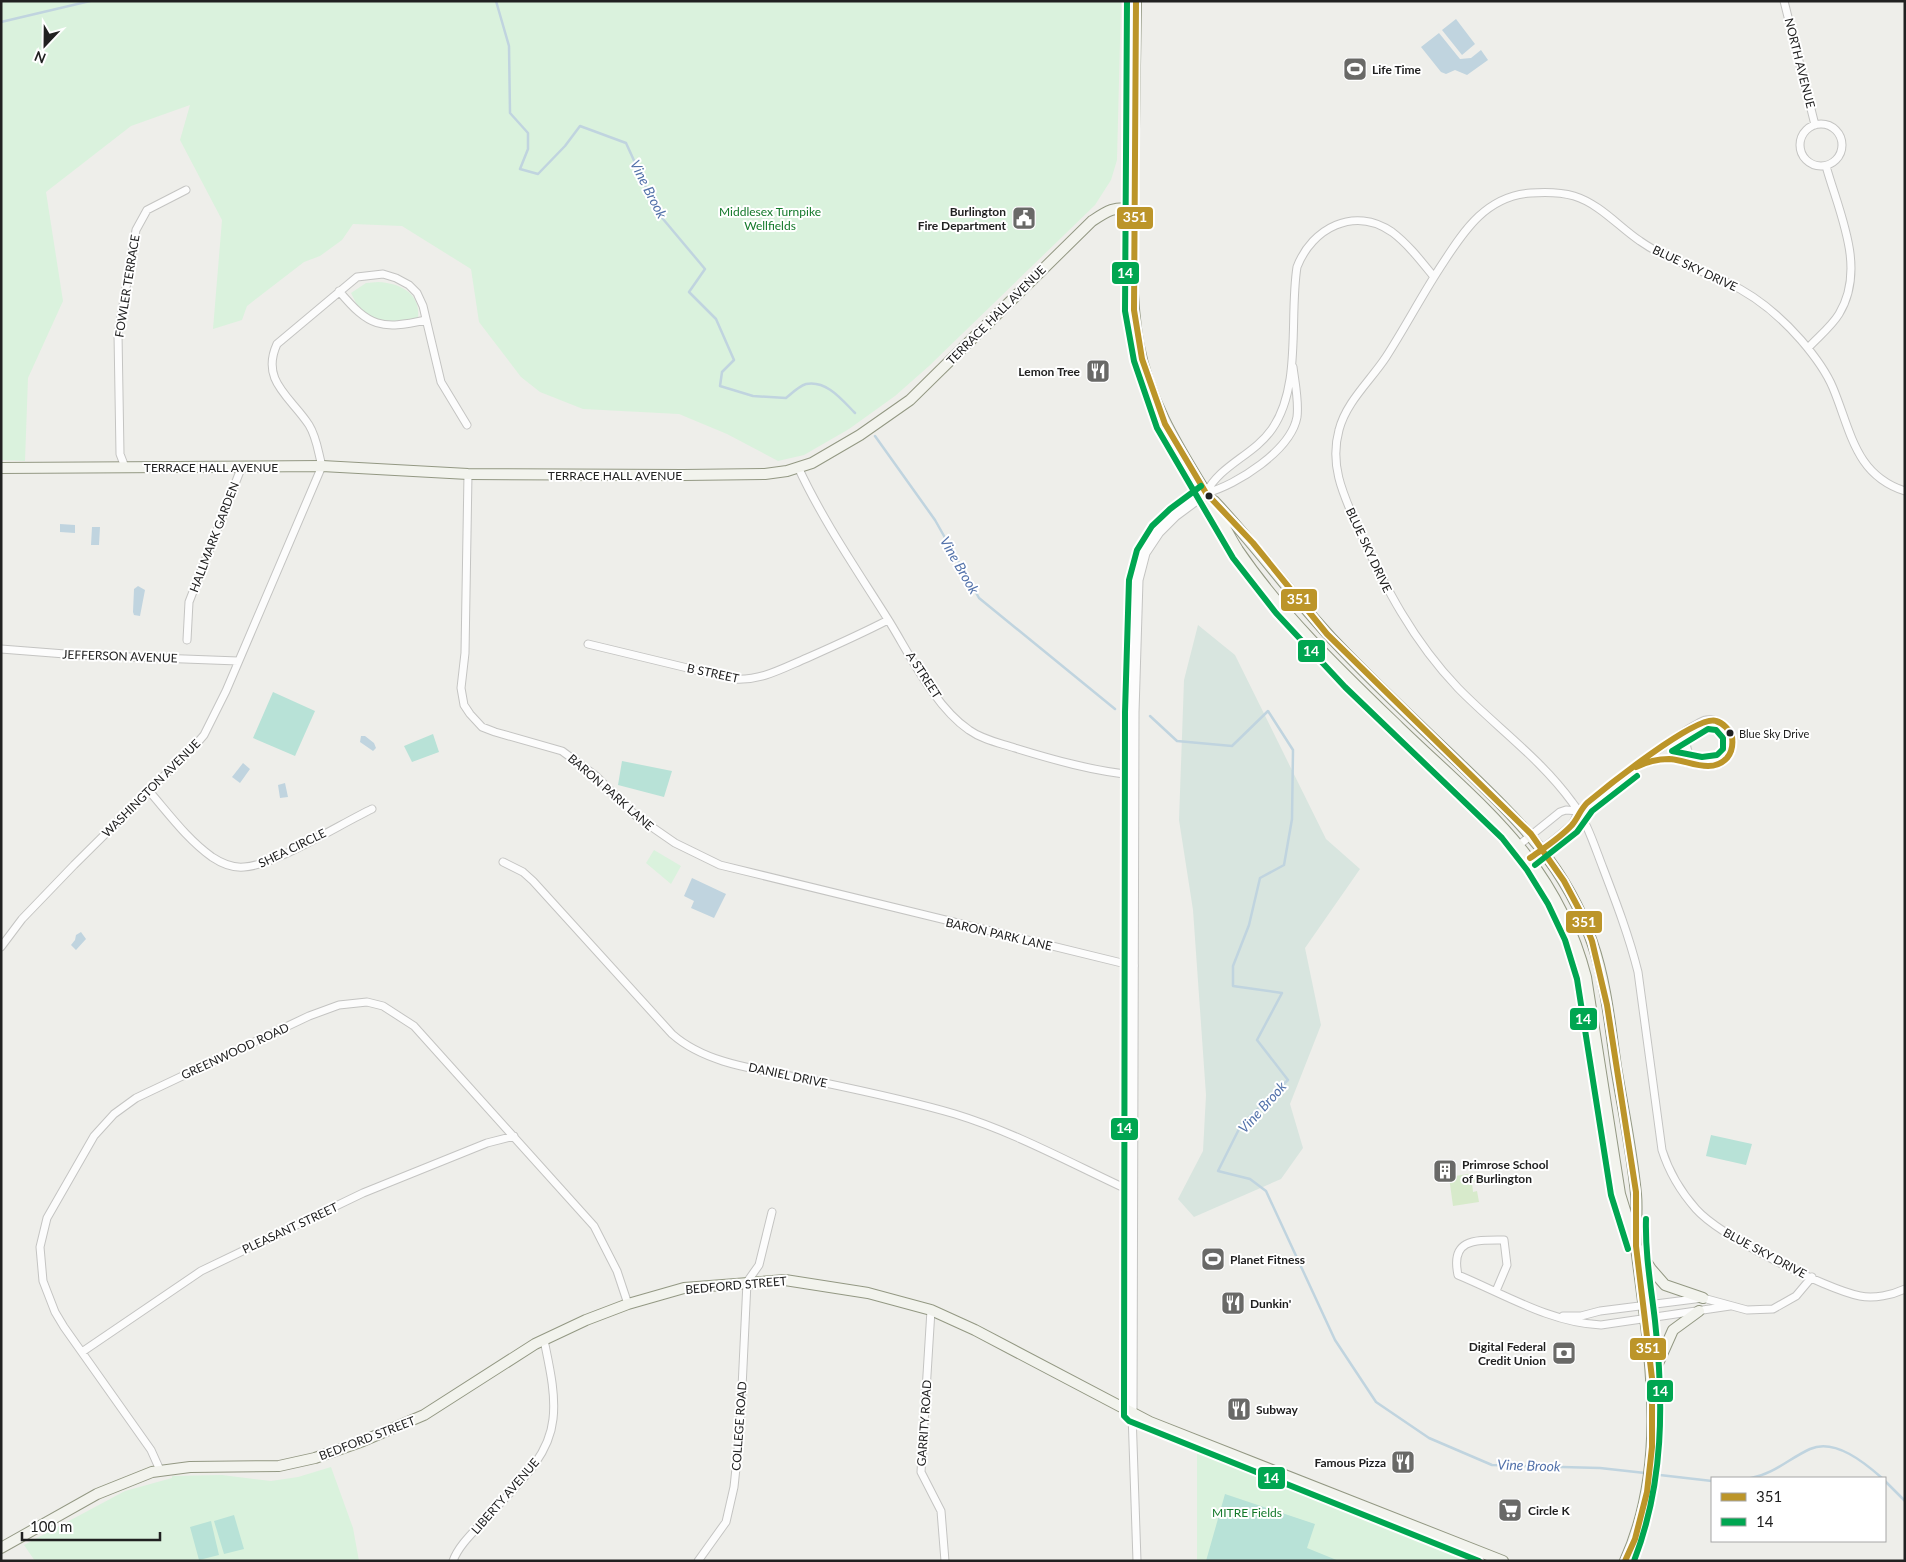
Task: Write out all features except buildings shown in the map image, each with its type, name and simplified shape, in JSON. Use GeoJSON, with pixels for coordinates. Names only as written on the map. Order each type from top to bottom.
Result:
{"type":"FeatureCollection","features":[{"type":"Feature","properties":{"kind":"main road"},"geometry":{"type":"LineString","coordinates":[[1136,1],[1132,209],[1134,310],[1142,359],[1165,424],[1206,493],[1220,522],[1240,553],[1310,638],[1519,844],[1551,888],[1566,917],[1582,961],[1590,1000],[1620,1194],[1636,1246],[1650,1269],[1665,1285],[1703,1298]]}},
{"type":"Feature","properties":{"kind":"main road","name":"TERRACE HALL AVENUE"},"geometry":{"type":"LineString","coordinates":[[1,468],[322,466],[468,474],[742,475],[765,474],[798,467],[812,462],[860,435],[910,400],[1092,221],[1108,210],[1118,207],[1132,209]]}},
{"type":"Feature","properties":{"kind":"main road"},"geometry":{"type":"LineString","coordinates":[[1206,493],[1253,544],[1327,634],[1531,834],[1564,881],[1580,911],[1601,973],[1636,1192],[1636,1246],[1652,1378],[1652,1447],[1647,1492],[1635,1539],[1625,1561]]}},
{"type":"Feature","properties":{"kind":"main road","name":"BEDFORD STREET"},"geometry":{"type":"LineString","coordinates":[[1,1548],[98,1494],[130,1480],[160,1470],[190,1467],[279,1466],[327,1454],[424,1415],[519,1353],[586,1320],[628,1304],[684,1288],[786,1280],[830,1285],[931,1310],[975,1330],[1132,1413],[1503,1561]]}},
{"type":"Feature","properties":{"kind":"main road"},"geometry":{"type":"LineString","coordinates":[[1652,1378],[1673,1330],[1700,1311]]}},
{"type":"Feature","properties":{"kind":"street","name":"NORTH AVENUE"},"geometry":{"type":"LineString","coordinates":[[1784,1],[1815,125]]}},
{"type":"Feature","properties":{"kind":"street","name":"NORTH AVENUE"},"geometry":{"type":"LineString","coordinates":[[1815,125],[1831,126],[1840,136],[1841,154],[1826,166],[1809,164],[1800,151],[1799,141],[1803,132],[1815,125]]}},
{"type":"Feature","properties":{"kind":"street"},"geometry":{"type":"LineString","coordinates":[[1808,348],[1839,314],[1851,277],[1850,250],[1826,166]]}},
{"type":"Feature","properties":{"kind":"street","name":"FOWLER TERRACE"},"geometry":{"type":"LineString","coordinates":[[125,467],[120,454],[118,334],[136,230],[147,210],[186,190]]}},
{"type":"Feature","properties":{"kind":"street","name":"BLUE SKY DRIVE"},"geometry":{"type":"LineString","coordinates":[[1905,491],[1885,483],[1866,466],[1856,450],[1831,383],[1808,348],[1766,305],[1731,284],[1655,250],[1589,203],[1576,197],[1559,193],[1520,194],[1492,205],[1467,227],[1434,277],[1384,361],[1344,416],[1336,446],[1338,479],[1382,582],[1424,648],[1460,690],[1513,739],[1562,789],[1587,825],[1631,943],[1638,972],[1656,1123],[1669,1170],[1697,1210],[1714,1224],[1745,1244],[1841,1291],[1862,1297],[1880,1296],[1905,1289]]}},
{"type":"Feature","properties":{"kind":"street"},"geometry":{"type":"LineString","coordinates":[[1206,493],[1214,480],[1256,447],[1272,429],[1286,398],[1292,359],[1297,267],[1308,246],[1326,228],[1347,221],[1358,220],[1380,226],[1406,244],[1434,277]]}},
{"type":"Feature","properties":{"kind":"street"},"geometry":{"type":"LineString","coordinates":[[322,466],[316,438],[273,375],[272,355],[277,344],[285,336],[357,277],[383,274],[396,278],[417,293],[426,320],[441,382],[467,425]]}},
{"type":"Feature","properties":{"kind":"street"},"geometry":{"type":"LineString","coordinates":[[339,291],[360,314],[382,325],[397,326],[426,320]]}},
{"type":"Feature","properties":{"kind":"street"},"geometry":{"type":"LineString","coordinates":[[1136,1561],[1132,1413],[1132,1192],[1136,597],[1140,566],[1145,553],[1159,532],[1175,516],[1206,493],[1228,485],[1270,457],[1290,436],[1297,417],[1292,359]]}},
{"type":"Feature","properties":{"kind":"street","name":"HALLMARK GARDEN"},"geometry":{"type":"LineString","coordinates":[[186,640],[189,602],[242,466]]}},
{"type":"Feature","properties":{"kind":"street","name":"WASHINGTON AVENUE"},"geometry":{"type":"LineString","coordinates":[[1,948],[22,919],[204,735],[322,466]]}},
{"type":"Feature","properties":{"kind":"street","name":"A STREET"},"geometry":{"type":"LineString","coordinates":[[798,467],[825,520],[941,702],[970,731],[989,740],[1036,754],[1094,769],[1134,775]]}},
{"type":"Feature","properties":{"kind":"street","name":"BARON PARK LANE"},"geometry":{"type":"LineString","coordinates":[[468,474],[465,653],[461,688],[464,704],[476,722],[495,732],[562,751],[596,776],[642,821],[675,843],[720,865],[1134,966]]}},
{"type":"Feature","properties":{"kind":"street","name":"B STREET"},"geometry":{"type":"LineString","coordinates":[[588,644],[733,679],[748,680],[770,675],[857,637],[888,620]]}},
{"type":"Feature","properties":{"kind":"street","name":"JEFFERSON AVENUE"},"geometry":{"type":"LineString","coordinates":[[1,649],[78,655],[238,661]]}},
{"type":"Feature","properties":{"kind":"street"},"geometry":{"type":"LineString","coordinates":[[1530,858],[1570,827],[1579,811],[1668,742],[1699,722],[1710,720],[1720,722],[1727,729],[1732,739],[1731,752],[1724,762],[1716,766],[1669,759],[1636,767]]}},
{"type":"Feature","properties":{"kind":"street"},"geometry":{"type":"LineString","coordinates":[[1699,722],[1690,731],[1686,744],[1689,756],[1702,765]]}},
{"type":"Feature","properties":{"kind":"street","name":"SHEA CIRCLE"},"geometry":{"type":"LineString","coordinates":[[149,791],[185,834],[213,858],[222,863],[242,868],[256,866],[286,853],[372,809]]}},
{"type":"Feature","properties":{"kind":"street"},"geometry":{"type":"LineString","coordinates":[[1519,844],[1560,812],[1566,810],[1579,811]]}},
{"type":"Feature","properties":{"kind":"street","name":"DANIEL DRIVE"},"geometry":{"type":"LineString","coordinates":[[503,862],[523,872],[672,1034],[696,1050],[755,1068],[905,1100],[957,1115],[1019,1138],[1132,1192]]}},
{"type":"Feature","properties":{"kind":"street","name":"GREENWOOD ROAD"},"geometry":{"type":"LineString","coordinates":[[160,1470],[151,1450],[64,1327],[49,1299],[43,1281],[40,1247],[46,1218],[94,1136],[114,1114],[136,1098],[309,1016],[338,1005],[367,1002],[383,1006],[414,1026],[594,1226],[614,1264],[628,1304]]}},
{"type":"Feature","properties":{"kind":"street","name":"PLEASANT STREET"},"geometry":{"type":"LineString","coordinates":[[82,1352],[168,1292],[208,1267],[371,1190],[487,1143],[514,1136]]}},
{"type":"Feature","properties":{"kind":"street"},"geometry":{"type":"LineString","coordinates":[[747,1282],[760,1264],[772,1212]]}},
{"type":"Feature","properties":{"kind":"street","name":"BLUE SKY DRIVE"},"geometry":{"type":"LineString","coordinates":[[1496,1291],[1507,1265],[1504,1240],[1467,1242],[1461,1248],[1455,1264],[1458,1276],[1552,1316],[1580,1324],[1601,1325],[1730,1306]]}},
{"type":"Feature","properties":{"kind":"street","name":"BLUE SKY DRIVE"},"geometry":{"type":"LineString","coordinates":[[1552,1316],[1581,1316],[1703,1298],[1747,1310],[1773,1309],[1796,1296],[1812,1277]]}},
{"type":"Feature","properties":{"kind":"street","name":"COLLEGE ROAD"},"geometry":{"type":"LineString","coordinates":[[698,1561],[726,1522],[734,1486],[740,1430],[747,1282]]}},
{"type":"Feature","properties":{"kind":"street","name":"GARRITY ROAD"},"geometry":{"type":"LineString","coordinates":[[931,1310],[921,1472],[940,1507],[945,1561]]}},
{"type":"Feature","properties":{"kind":"street","name":"LIBERTY AVENUE"},"geometry":{"type":"LineString","coordinates":[[453,1561],[475,1530],[529,1471],[544,1449],[553,1420],[553,1405],[544,1340]]}},
{"type":"Feature","properties":{"kind":"green space","name":"Middlesex Turnpike Wellfields"},"geometry":{"type":"Polygon","coordinates":[[[1,1],[1121,1],[1117,160],[1111,180],[1095,205],[929,366],[895,396],[849,429],[804,455],[778,461],[727,434],[679,414],[583,409],[540,392],[521,377],[479,322],[471,269],[402,226],[353,224],[342,240],[320,256],[304,262],[247,306],[242,320],[213,329],[222,220],[180,140],[190,105],[131,126],[46,192],[63,301],[28,378],[25,461],[1,460],[1,1]]]}},
{"type":"Feature","properties":{"kind":"green space"},"geometry":{"type":"Polygon","coordinates":[[[378,282],[401,287],[407,291],[416,302],[418,318],[390,324],[361,313],[351,293],[366,283],[378,282]]]}},
{"type":"Feature","properties":{"kind":"green space"},"geometry":{"type":"Polygon","coordinates":[[[273,692],[315,711],[295,756],[253,738],[273,692]]]}},
{"type":"Feature","properties":{"kind":"green space"},"geometry":{"type":"Polygon","coordinates":[[[433,734],[439,752],[412,762],[404,746],[433,734]]]}},
{"type":"Feature","properties":{"kind":"green space"},"geometry":{"type":"Polygon","coordinates":[[[622,761],[672,771],[664,797],[618,785],[622,761]]]}},
{"type":"Feature","properties":{"kind":"green space"},"geometry":{"type":"Polygon","coordinates":[[[654,850],[681,866],[671,884],[646,863],[654,850]]]}},
{"type":"Feature","properties":{"kind":"green space"},"geometry":{"type":"Polygon","coordinates":[[[1711,1135],[1752,1144],[1746,1165],[1706,1156],[1711,1135]]]}},
{"type":"Feature","properties":{"kind":"green space"},"geometry":{"type":"Polygon","coordinates":[[[1474,1173],[1476,1182],[1472,1183],[1473,1192],[1477,1191],[1479,1202],[1453,1206],[1449,1177],[1474,1173]]]}},
{"type":"Feature","properties":{"kind":"green space","name":"MITRE Fields"},"geometry":{"type":"Polygon","coordinates":[[[1197,1441],[1503,1561],[1197,1561],[1197,1441]]]}},
{"type":"Feature","properties":{"kind":"green space"},"geometry":{"type":"Polygon","coordinates":[[[331,1467],[353,1528],[359,1561],[35,1561],[24,1545],[125,1491],[172,1478],[172,1476],[222,1475],[271,1481],[298,1477],[331,1467]]]}},
{"type":"Feature","properties":{"kind":"green space"},"geometry":{"type":"Polygon","coordinates":[[[1225,1494],[1315,1524],[1307,1548],[1339,1561],[1206,1561],[1225,1494]]]}},
{"type":"Feature","properties":{"kind":"green space"},"geometry":{"type":"Polygon","coordinates":[[[234,1515],[244,1549],[224,1554],[214,1521],[234,1515]]]}},
{"type":"Feature","properties":{"kind":"green space"},"geometry":{"type":"Polygon","coordinates":[[[211,1521],[219,1555],[199,1560],[190,1527],[211,1521]]]}},
{"type":"Feature","properties":{"kind":"shaded area"},"geometry":{"type":"Polygon","coordinates":[[[1198,625],[1235,655],[1326,839],[1360,869],[1305,948],[1321,1025],[1290,1104],[1303,1148],[1281,1179],[1194,1217],[1178,1199],[1203,1151],[1206,1095],[1193,910],[1179,820],[1184,680],[1198,625]]]}},
{"type":"Feature","properties":{"kind":"water"},"geometry":{"type":"Polygon","coordinates":[[[1456,19],[1475,44],[1462,55],[1442,30],[1456,19]]]}},
{"type":"Feature","properties":{"kind":"water"},"geometry":{"type":"Polygon","coordinates":[[[1439,33],[1460,59],[1471,58],[1481,50],[1488,60],[1467,75],[1455,70],[1446,74],[1441,72],[1421,47],[1439,33]]]}},
{"type":"Feature","properties":{"kind":"water"},"geometry":{"type":"Polygon","coordinates":[[[60,524],[75,525],[75,533],[60,532],[60,524]]]}},
{"type":"Feature","properties":{"kind":"water"},"geometry":{"type":"Polygon","coordinates":[[[92,527],[100,527],[99,545],[91,545],[92,527]]]}},
{"type":"Feature","properties":{"kind":"water"},"geometry":{"type":"Polygon","coordinates":[[[138,586],[145,590],[140,616],[134,615],[133,612],[134,589],[138,586]]]}},
{"type":"Feature","properties":{"kind":"water"},"geometry":{"type":"Polygon","coordinates":[[[361,736],[365,736],[374,743],[376,748],[373,751],[360,742],[361,736]]]}},
{"type":"Feature","properties":{"kind":"water"},"geometry":{"type":"Polygon","coordinates":[[[243,763],[250,769],[240,783],[232,777],[243,763]]]}},
{"type":"Feature","properties":{"kind":"water"},"geometry":{"type":"Polygon","coordinates":[[[285,783],[288,797],[280,798],[278,785],[285,783]]]}},
{"type":"Feature","properties":{"kind":"water"},"geometry":{"type":"Polygon","coordinates":[[[692,878],[726,894],[714,918],[691,908],[694,901],[684,896],[692,878]]]}},
{"type":"Feature","properties":{"kind":"water"},"geometry":{"type":"Polygon","coordinates":[[[81,932],[86,939],[76,950],[71,945],[76,935],[81,932]]]}},
{"type":"Feature","properties":{"kind":"waterway"},"geometry":{"type":"LineString","coordinates":[[1,22],[90,1]]}},
{"type":"Feature","properties":{"kind":"waterway","name":"Vine Brook"},"geometry":{"type":"LineString","coordinates":[[496,1],[509,46],[510,113],[528,133],[528,149],[520,169],[538,174],[565,146],[580,126],[626,143],[658,213],[705,269],[689,292],[716,319],[734,360],[722,372],[720,386],[753,396],[786,398],[803,385],[821,385],[834,392],[855,413]]}},
{"type":"Feature","properties":{"kind":"waterway","name":"Vine Brook"},"geometry":{"type":"LineString","coordinates":[[875,436],[935,520],[979,598],[1115,709]]}},
{"type":"Feature","properties":{"kind":"waterway","name":"Vine Brook"},"geometry":{"type":"LineString","coordinates":[[1150,716],[1177,741],[1232,746],[1268,711],[1293,750],[1292,819],[1284,865],[1260,878],[1249,925],[1233,966],[1233,986],[1282,993],[1257,1040],[1288,1080],[1241,1125],[1218,1171],[1250,1179],[1266,1191],[1335,1340],[1376,1402],[1429,1438],[1492,1465],[1600,1468],[1645,1473]]}},
{"type":"Feature","properties":{"kind":"waterway","name":"Vine Brook"},"geometry":{"type":"LineString","coordinates":[[1755,1477],[1767,1473],[1810,1449],[1820,1446],[1839,1449],[1849,1454],[1881,1477]]}},
{"type":"Feature","properties":{"kind":"waterway","name":"Vine Brook"},"geometry":{"type":"LineString","coordinates":[[1651,1474],[1711,1481]]}},
{"type":"Feature","properties":{"kind":"waterway","name":"Vine Brook"},"geometry":{"type":"LineString","coordinates":[[1886,1482],[1905,1501]]}},
{"type":"Feature","properties":{"kind":"transit line","name":"14"},"geometry":{"type":"LineString","coordinates":[[1127,1],[1125,311],[1134,361],[1157,428],[1233,558],[1276,613],[1345,687],[1502,838],[1527,870],[1548,904],[1565,940],[1577,979],[1611,1195],[1628,1249]]}},
{"type":"Feature","properties":{"kind":"transit line","name":"351"},"geometry":{"type":"LineString","coordinates":[[1136,1],[1134,310],[1142,359],[1165,424],[1206,493],[1253,543],[1327,634],[1531,834],[1564,881],[1580,911],[1592,941],[1607,1005],[1636,1192],[1636,1246],[1652,1378],[1652,1447],[1647,1492],[1635,1539],[1625,1561]]}},
{"type":"Feature","properties":{"kind":"transit line","name":"14"},"geometry":{"type":"LineString","coordinates":[[1201,486],[1170,509],[1152,526],[1137,550],[1129,580],[1125,712],[1124,1416],[1129,1421],[1479,1561]]}},
{"type":"Feature","properties":{"kind":"transit line","name":"351"},"geometry":{"type":"LineString","coordinates":[[1530,858],[1567,830],[1587,803],[1651,754],[1690,729],[1706,722],[1716,721],[1726,727],[1732,737],[1732,748],[1729,756],[1721,763],[1707,766],[1669,759],[1652,761],[1636,767]]}},
{"type":"Feature","properties":{"kind":"transit line","name":"14"},"geometry":{"type":"LineString","coordinates":[[1708,729],[1716,730],[1723,738],[1723,749],[1717,755],[1702,757],[1672,751],[1708,729]]}},
{"type":"Feature","properties":{"kind":"transit line","name":"14"},"geometry":{"type":"LineString","coordinates":[[1535,865],[1577,832],[1592,811],[1637,776]]}},
{"type":"Feature","properties":{"kind":"transit line","name":"14"},"geometry":{"type":"LineString","coordinates":[[1634,1561],[1644,1532],[1651,1502],[1659,1442],[1660,1382],[1647,1258],[1646,1219]]}},
{"type":"Feature","properties":{"kind":"place","name":"Life Time"},"geometry":{"type":"Point","coordinates":[1355,69]}},
{"type":"Feature","properties":{"kind":"place","name":"Burlington Fire Department"},"geometry":{"type":"Point","coordinates":[1024,218]}},
{"type":"Feature","properties":{"kind":"place","name":"Lemon Tree"},"geometry":{"type":"Point","coordinates":[1098,371]}},
{"type":"Feature","properties":{"kind":"place","name":"Blue Sky Drive"},"geometry":{"type":"Point","coordinates":[1730,733]}},
{"type":"Feature","properties":{"kind":"place","name":"Primrose School of Burlington"},"geometry":{"type":"Point","coordinates":[1445,1171]}},
{"type":"Feature","properties":{"kind":"place","name":"Planet Fitness"},"geometry":{"type":"Point","coordinates":[1213,1259]}},
{"type":"Feature","properties":{"kind":"place","name":"Dunkin'"},"geometry":{"type":"Point","coordinates":[1233,1303]}},
{"type":"Feature","properties":{"kind":"place","name":"Digital Federal Credit Union"},"geometry":{"type":"Point","coordinates":[1564,1353]}},
{"type":"Feature","properties":{"kind":"place","name":"Subway"},"geometry":{"type":"Point","coordinates":[1239,1409]}},
{"type":"Feature","properties":{"kind":"place","name":"Famous Pizza"},"geometry":{"type":"Point","coordinates":[1403,1462]}},
{"type":"Feature","properties":{"kind":"place","name":"Circle K"},"geometry":{"type":"Point","coordinates":[1510,1510]}}]}
